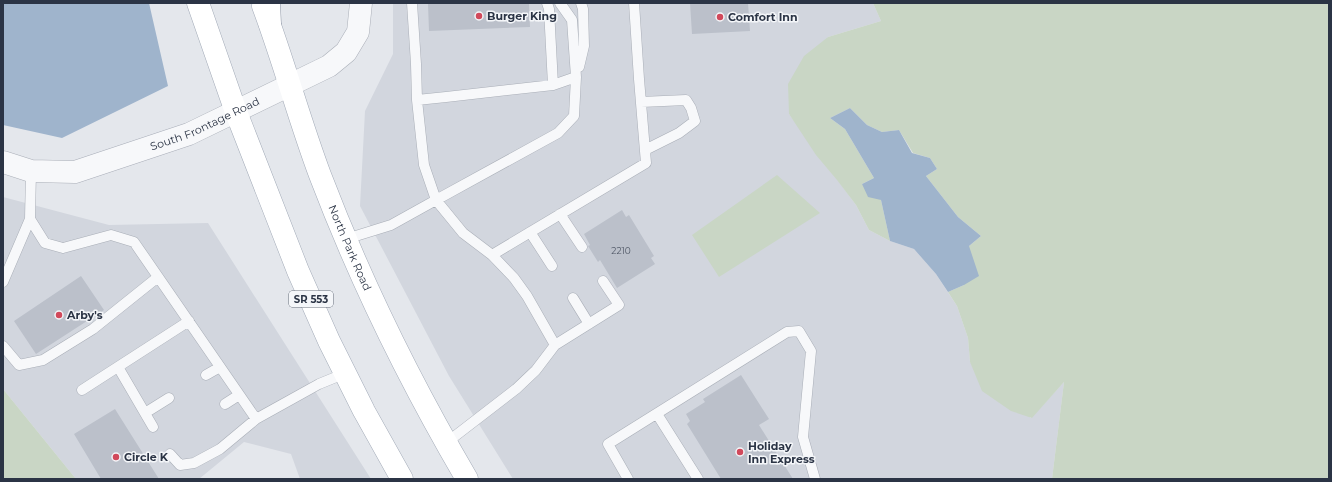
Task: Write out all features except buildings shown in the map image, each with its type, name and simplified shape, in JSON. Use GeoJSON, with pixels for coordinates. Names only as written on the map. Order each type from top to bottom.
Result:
{"type":"FeatureCollection","features":[{"type":"Feature","properties":{"kind":"main road","name":"SR 553"},"geometry":{"type":"LineString","coordinates":[[198,3],[236,112],[298,271],[329,341],[402,479]]}},
{"type":"Feature","properties":{"kind":"main road","name":"North Park Road"},"geometry":{"type":"LineString","coordinates":[[262,3],[269,13],[290,86],[319,174],[346,239],[393,342],[446,443],[468,479]]}},
{"type":"Feature","properties":{"kind":"street","name":"South Frontage Road"},"geometry":{"type":"LineString","coordinates":[[3,162],[31,171],[75,172],[189,134],[329,66],[346,52],[358,32],[361,3]]}},
{"type":"Feature","properties":{"kind":"lane"},"geometry":{"type":"LineString","coordinates":[[412,3],[417,100],[424,165],[436,200],[462,233],[492,255],[514,278],[527,296],[554,345]]}},
{"type":"Feature","properties":{"kind":"lane"},"geometry":{"type":"LineString","coordinates":[[547,3],[549,9],[553,85]]}},
{"type":"Feature","properties":{"kind":"lane"},"geometry":{"type":"LineString","coordinates":[[346,239],[391,224],[558,134],[574,116],[576,77],[572,20],[560,3]]}},
{"type":"Feature","properties":{"kind":"lane"},"geometry":{"type":"LineString","coordinates":[[576,77],[584,46],[583,9],[581,3]]}},
{"type":"Feature","properties":{"kind":"lane"},"geometry":{"type":"LineString","coordinates":[[492,255],[646,163],[634,3]]}},
{"type":"Feature","properties":{"kind":"lane"},"geometry":{"type":"LineString","coordinates":[[417,100],[553,85],[576,77]]}},
{"type":"Feature","properties":{"kind":"lane"},"geometry":{"type":"LineString","coordinates":[[641,102],[686,100],[691,108],[695,121],[679,134],[645,150]]}},
{"type":"Feature","properties":{"kind":"lane"},"geometry":{"type":"LineString","coordinates":[[3,282],[30,219],[31,171]]}},
{"type":"Feature","properties":{"kind":"lane"},"geometry":{"type":"LineString","coordinates":[[560,214],[582,247]]}},
{"type":"Feature","properties":{"kind":"lane"},"geometry":{"type":"LineString","coordinates":[[30,219],[45,243],[63,248],[111,235],[134,242],[256,419]]}},
{"type":"Feature","properties":{"kind":"lane"},"geometry":{"type":"LineString","coordinates":[[530,232],[552,266]]}},
{"type":"Feature","properties":{"kind":"lane"},"geometry":{"type":"LineString","coordinates":[[3,346],[19,365],[43,360],[93,329],[158,277]]}},
{"type":"Feature","properties":{"kind":"lane"},"geometry":{"type":"LineString","coordinates":[[446,443],[516,389],[536,370],[554,345],[619,305],[603,281]]}},
{"type":"Feature","properties":{"kind":"lane"},"geometry":{"type":"LineString","coordinates":[[572,298],[589,324]]}},
{"type":"Feature","properties":{"kind":"lane"},"geometry":{"type":"LineString","coordinates":[[82,390],[189,321]]}},
{"type":"Feature","properties":{"kind":"lane"},"geometry":{"type":"LineString","coordinates":[[628,479],[608,444],[787,332],[799,331],[811,351],[803,437],[815,479]]}},
{"type":"Feature","properties":{"kind":"lane"},"geometry":{"type":"LineString","coordinates":[[206,375],[220,366]]}},
{"type":"Feature","properties":{"kind":"lane"},"geometry":{"type":"LineString","coordinates":[[118,367],[153,427]]}},
{"type":"Feature","properties":{"kind":"lane"},"geometry":{"type":"LineString","coordinates":[[170,454],[180,465],[194,463],[220,449],[256,419],[319,384],[346,373]]}},
{"type":"Feature","properties":{"kind":"lane"},"geometry":{"type":"LineString","coordinates":[[224,404],[239,395]]}},
{"type":"Feature","properties":{"kind":"lane"},"geometry":{"type":"LineString","coordinates":[[145,413],[169,398]]}},
{"type":"Feature","properties":{"kind":"lane"},"geometry":{"type":"LineString","coordinates":[[656,414],[698,479]]}},
{"type":"Feature","properties":{"kind":"shaded area"},"geometry":{"type":"Polygon","coordinates":[[[393,3],[873,3],[881,21],[828,37],[789,104],[789,114],[856,205],[869,230],[890,241],[914,249],[936,274],[957,306],[968,338],[970,362],[1031,418],[1064,382],[1052,479],[513,479],[449,376],[360,206],[365,111],[393,54],[393,3]]]}},
{"type":"Feature","properties":{"kind":"shaded area"},"geometry":{"type":"Polygon","coordinates":[[[3,197],[109,225],[208,223],[371,479],[300,479],[291,454],[244,442],[199,479],[76,479],[3,389],[3,197]]]}},
{"type":"Feature","properties":{"kind":"green space"},"geometry":{"type":"Polygon","coordinates":[[[873,3],[1329,3],[1329,479],[1052,479],[1064,382],[1032,418],[1011,411],[982,391],[970,362],[968,338],[957,306],[948,292],[964,285],[969,246],[981,236],[958,217],[926,176],[937,169],[930,158],[913,153],[899,130],[882,132],[867,125],[850,108],[830,118],[845,129],[874,178],[862,184],[881,200],[890,241],[869,230],[856,205],[816,155],[789,114],[788,84],[804,56],[828,37],[881,21],[873,3]]]}},
{"type":"Feature","properties":{"kind":"green space"},"geometry":{"type":"Polygon","coordinates":[[[777,175],[820,213],[719,277],[692,235],[777,175]]]}},
{"type":"Feature","properties":{"kind":"green space"},"geometry":{"type":"Polygon","coordinates":[[[3,389],[76,479],[3,479],[3,389]]]}},
{"type":"Feature","properties":{"kind":"water"},"geometry":{"type":"Polygon","coordinates":[[[3,3],[149,3],[168,86],[62,138],[3,125],[3,3]]]}},
{"type":"Feature","properties":{"kind":"water"},"geometry":{"type":"Polygon","coordinates":[[[850,108],[867,125],[882,132],[899,130],[912,153],[930,158],[937,169],[926,176],[958,217],[981,236],[969,246],[979,276],[948,292],[936,274],[914,249],[890,241],[881,200],[868,197],[862,184],[874,178],[845,129],[830,118],[850,108]]]}},
{"type":"Feature","properties":{"kind":"place","name":"Burger King"},"geometry":{"type":"Point","coordinates":[479,16]}},
{"type":"Feature","properties":{"kind":"place","name":"Comfort Inn"},"geometry":{"type":"Point","coordinates":[720,17]}},
{"type":"Feature","properties":{"kind":"place","name":"Arby's"},"geometry":{"type":"Point","coordinates":[59,315]}},
{"type":"Feature","properties":{"kind":"place","name":"Holiday Inn Express"},"geometry":{"type":"Point","coordinates":[740,452]}},
{"type":"Feature","properties":{"kind":"place","name":"Circle K"},"geometry":{"type":"Point","coordinates":[116,457]}}]}
